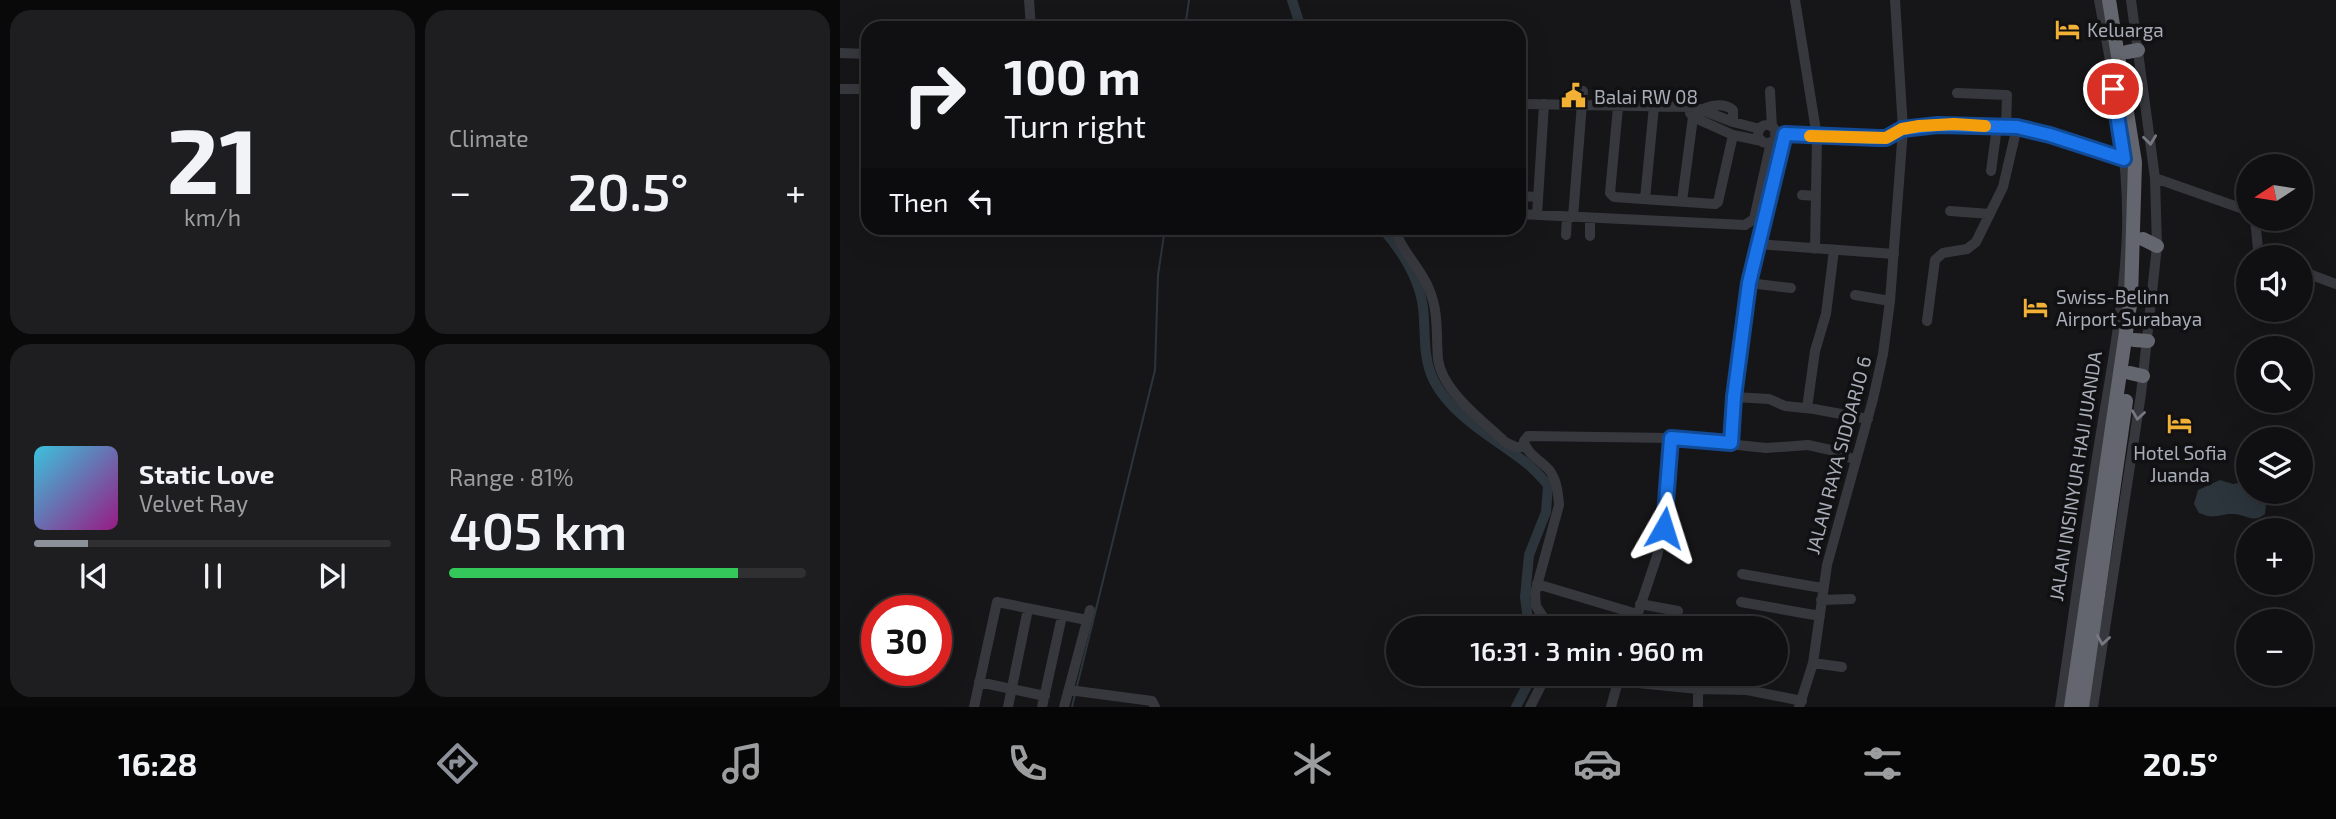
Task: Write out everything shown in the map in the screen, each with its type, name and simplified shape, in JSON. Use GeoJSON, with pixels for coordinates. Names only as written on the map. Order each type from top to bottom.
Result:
{"type":"FeatureCollection","features":[{"type":"Feature","properties":{"kind":"highway","name":"JALAN INSINYUR HAJI JUANDA"},"geometry":{"type":"LineString","coordinates":[[2082,707],[2108,576],[2141,340],[2143,174],[2135,131],[2116,70],[2109,0]]}},
{"type":"Feature","properties":{"kind":"highway","name":"JALAN INSINYUR HAJI JUANDA"},"geometry":{"type":"LineString","coordinates":[[2071,707],[2126,298],[2130,161],[2135,131],[2133,51],[2119,0]]}},
{"type":"Feature","properties":{"kind":"highway"},"geometry":{"type":"LineString","coordinates":[[2143,239],[2157,246]]}},
{"type":"Feature","properties":{"kind":"street"},"geometry":{"type":"LineString","coordinates":[[1030,0],[1031,21]]}},
{"type":"Feature","properties":{"kind":"street"},"geometry":{"type":"LineString","coordinates":[[1795,0],[1817,137],[1815,248]]}},
{"type":"Feature","properties":{"kind":"street","name":"JALAN RAYA SIDOARJO 6"},"geometry":{"type":"LineString","coordinates":[[1800,704],[1813,663],[1822,588],[1883,354],[1894,254],[1902,129],[1895,0]]}},
{"type":"Feature","properties":{"kind":"street","name":"JALAN INSINYUR HAJI JUANDA"},"geometry":{"type":"LineString","coordinates":[[2099,0],[2116,70],[2130,161]]}},
{"type":"Feature","properties":{"kind":"street","name":"JALAN INSINYUR HAJI JUANDA"},"geometry":{"type":"LineString","coordinates":[[2130,0],[2133,51],[2155,178],[2157,246],[2141,340]]}},
{"type":"Feature","properties":{"kind":"street"},"geometry":{"type":"LineString","coordinates":[[840,53],[861,54]]}},
{"type":"Feature","properties":{"kind":"street"},"geometry":{"type":"LineString","coordinates":[[840,89],[861,89]]}},
{"type":"Feature","properties":{"kind":"street"},"geometry":{"type":"LineString","coordinates":[[1566,234],[1583,91]]}},
{"type":"Feature","properties":{"kind":"street"},"geometry":{"type":"LineString","coordinates":[[1731,443],[1734,397],[1749,283],[1773,136],[1770,91]]}},
{"type":"Feature","properties":{"kind":"street"},"geometry":{"type":"LineString","coordinates":[[1927,321],[1936,257],[1972,246],[2003,187],[2007,95],[1957,93]]}},
{"type":"Feature","properties":{"kind":"street"},"geometry":{"type":"LineString","coordinates":[[1526,104],[1686,107],[1733,135],[1886,138],[1902,129],[1954,124],[2007,127],[2050,135],[2130,161]]}},
{"type":"Feature","properties":{"kind":"street"},"geometry":{"type":"LineString","coordinates":[[1537,215],[1544,104]]}},
{"type":"Feature","properties":{"kind":"street"},"geometry":{"type":"LineString","coordinates":[[1645,199],[1654,106]]}},
{"type":"Feature","properties":{"kind":"street"},"geometry":{"type":"LineString","coordinates":[[1696,113],[1711,106],[1731,107],[1733,122],[1759,129],[1758,136],[1773,136]]}},
{"type":"Feature","properties":{"kind":"street"},"geometry":{"type":"LineString","coordinates":[[1618,107],[1610,193],[1614,197],[1712,205],[1717,202],[1733,135]]}},
{"type":"Feature","properties":{"kind":"street"},"geometry":{"type":"LineString","coordinates":[[1682,201],[1696,113]]}},
{"type":"Feature","properties":{"kind":"street"},"geometry":{"type":"LineString","coordinates":[[1991,171],[2007,127]]}},
{"type":"Feature","properties":{"kind":"street"},"geometry":{"type":"LineString","coordinates":[[1526,214],[1749,224],[1754,219],[1773,136]]}},
{"type":"Feature","properties":{"kind":"street"},"geometry":{"type":"LineString","coordinates":[[2155,178],[2236,206]]}},
{"type":"Feature","properties":{"kind":"street"},"geometry":{"type":"LineString","coordinates":[[1802,195],[1816,196]]}},
{"type":"Feature","properties":{"kind":"street"},"geometry":{"type":"LineString","coordinates":[[1526,196],[1538,197]]}},
{"type":"Feature","properties":{"kind":"street"},"geometry":{"type":"LineString","coordinates":[[1950,211],[1990,214]]}},
{"type":"Feature","properties":{"kind":"street"},"geometry":{"type":"LineString","coordinates":[[1590,218],[1590,236]]}},
{"type":"Feature","properties":{"kind":"street"},"geometry":{"type":"LineString","coordinates":[[1398,235],[1430,290],[1437,315],[1438,360],[1448,386],[1504,442],[1516,447],[1530,435],[1731,443],[1766,448],[1808,445],[1835,451],[1855,460]]}},
{"type":"Feature","properties":{"kind":"street"},"geometry":{"type":"LineString","coordinates":[[1757,244],[1894,254]]}},
{"type":"Feature","properties":{"kind":"street"},"geometry":{"type":"LineString","coordinates":[[1807,408],[1815,351],[1826,314],[1834,250]]}},
{"type":"Feature","properties":{"kind":"street"},"geometry":{"type":"LineString","coordinates":[[2313,275],[2336,284]]}},
{"type":"Feature","properties":{"kind":"street"},"geometry":{"type":"LineString","coordinates":[[1749,283],[1791,288]]}},
{"type":"Feature","properties":{"kind":"street"},"geometry":{"type":"LineString","coordinates":[[1855,295],[1890,301]]}},
{"type":"Feature","properties":{"kind":"street","name":"JALAN INSINYUR HAJI JUANDA"},"geometry":{"type":"LineString","coordinates":[[2060,707],[2126,298]]}},
{"type":"Feature","properties":{"kind":"street"},"geometry":{"type":"LineString","coordinates":[[1734,397],[1769,399],[1785,406],[1868,419]]}},
{"type":"Feature","properties":{"kind":"street"},"geometry":{"type":"LineString","coordinates":[[1525,442],[1549,470],[1558,491],[1559,505],[1535,593],[1536,606],[1542,616]]}},
{"type":"Feature","properties":{"kind":"street"},"geometry":{"type":"LineString","coordinates":[[1636,616],[1664,528],[1671,442]]}},
{"type":"Feature","properties":{"kind":"street"},"geometry":{"type":"LineString","coordinates":[[1742,574],[1822,588]]}},
{"type":"Feature","properties":{"kind":"street","name":"JALAN INSINYUR HAJI JUANDA"},"geometry":{"type":"LineString","coordinates":[[2093,707],[2108,576]]}},
{"type":"Feature","properties":{"kind":"street"},"geometry":{"type":"LineString","coordinates":[[1537,584],[1638,609],[1678,611]]}},
{"type":"Feature","properties":{"kind":"street"},"geometry":{"type":"LineString","coordinates":[[1821,600],[1851,599]]}},
{"type":"Feature","properties":{"kind":"street"},"geometry":{"type":"LineString","coordinates":[[1741,601],[1820,616]]}},
{"type":"Feature","properties":{"kind":"street"},"geometry":{"type":"LineString","coordinates":[[974,707],[995,603],[999,602],[1062,616],[1088,615],[1074,690],[1064,707]]}},
{"type":"Feature","properties":{"kind":"street"},"geometry":{"type":"LineString","coordinates":[[1008,707],[1028,610]]}},
{"type":"Feature","properties":{"kind":"street"},"geometry":{"type":"LineString","coordinates":[[1042,707],[1062,616]]}},
{"type":"Feature","properties":{"kind":"street"},"geometry":{"type":"LineString","coordinates":[[1813,663],[1842,667]]}},
{"type":"Feature","properties":{"kind":"street"},"geometry":{"type":"LineString","coordinates":[[979,682],[1045,696]]}},
{"type":"Feature","properties":{"kind":"street"},"geometry":{"type":"LineString","coordinates":[[1530,707],[1541,686]]}},
{"type":"Feature","properties":{"kind":"street"},"geometry":{"type":"LineString","coordinates":[[1611,707],[1617,686]]}},
{"type":"Feature","properties":{"kind":"street"},"geometry":{"type":"LineString","coordinates":[[1678,686],[1757,691],[1800,704]]}},
{"type":"Feature","properties":{"kind":"street"},"geometry":{"type":"LineString","coordinates":[[1698,689],[1698,707]]}},
{"type":"Feature","properties":{"kind":"street"},"geometry":{"type":"LineString","coordinates":[[1074,690],[1152,701],[1155,707]]}},
{"type":"Feature","properties":{"kind":"shaded area"},"geometry":{"type":"Polygon","coordinates":[[[2220,480],[2236,483],[2236,504],[2266,504],[2265,514],[2257,518],[2238,514],[2204,515],[2199,513],[2194,504],[2198,490],[2220,480]]]}},
{"type":"Feature","properties":{"kind":"waterway"},"geometry":{"type":"LineString","coordinates":[[1186,21],[1189,0]]}},
{"type":"Feature","properties":{"kind":"waterway"},"geometry":{"type":"LineString","coordinates":[[1292,0],[1299,21]]}},
{"type":"Feature","properties":{"kind":"waterway"},"geometry":{"type":"LineString","coordinates":[[1077,686],[1155,370],[1158,275],[1164,235]]}},
{"type":"Feature","properties":{"kind":"waterway"},"geometry":{"type":"LineString","coordinates":[[1387,235],[1403,255],[1418,285],[1423,307],[1428,363],[1442,394],[1463,416],[1525,462],[1548,485],[1546,512],[1529,555],[1525,597],[1527,616]]}},
{"type":"Feature","properties":{"kind":"waterway"},"geometry":{"type":"LineString","coordinates":[[1516,707],[1527,686]]}},
{"type":"Feature","properties":{"kind":"waterway"},"geometry":{"type":"LineString","coordinates":[[1072,707],[1075,694]]}},
{"type":"Feature","properties":{"kind":"slow traffic"},"geometry":{"type":"LineString","coordinates":[[1810,136],[1886,138],[1902,129],[1919,126],[1985,126]]}},
{"type":"Feature","properties":{"kind":"place","name":"Keluarga"},"geometry":{"type":"Point","coordinates":[2067,29]}},
{"type":"Feature","properties":{"kind":"place","name":"Balai RW 08"},"geometry":{"type":"Point","coordinates":[1574,96]}},
{"type":"Feature","properties":{"kind":"place","name":"Swiss-Belinn Airport Surabaya"},"geometry":{"type":"Point","coordinates":[2036,307]}},
{"type":"Feature","properties":{"kind":"place","name":"Hotel Sofia Juanda"},"geometry":{"type":"Point","coordinates":[2180,424]}},
{"type":"Feature","properties":{"kind":"route"},"geometry":{"type":"LineString","coordinates":[[1664,528],[1671,438],[1731,443],[1734,397],[1749,283],[1785,134],[1886,138],[1902,129],[1919,126],[1954,124],[2017,127],[2124,159],[2113,89]]}}]}
